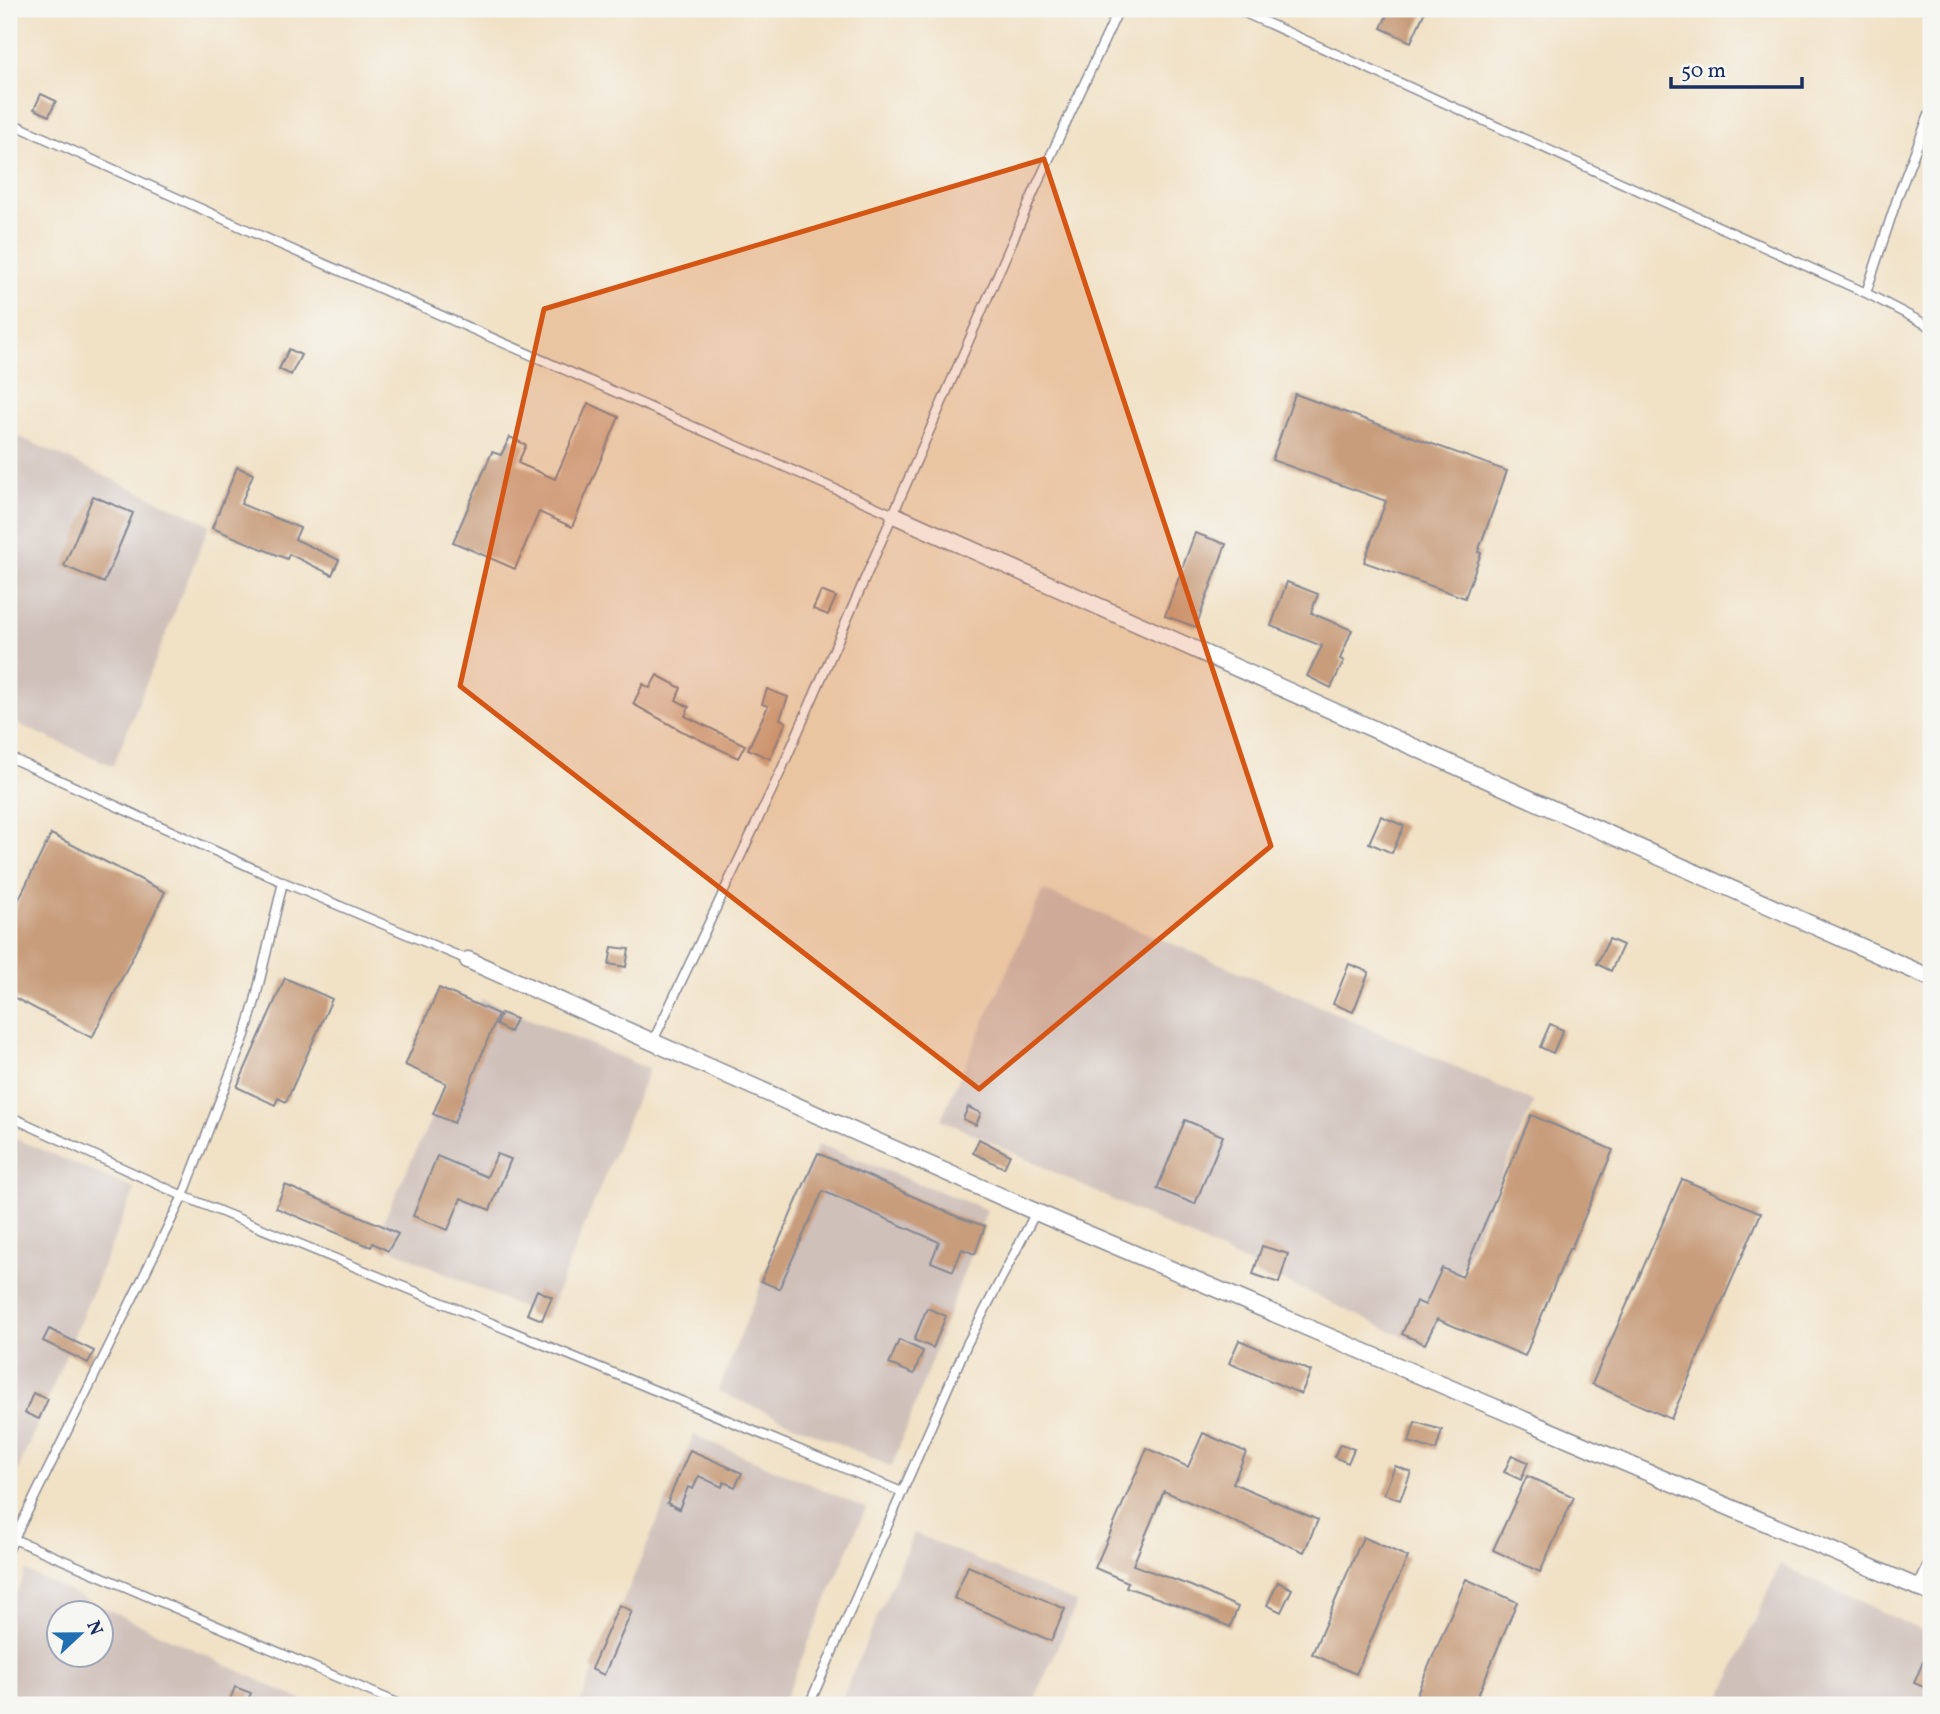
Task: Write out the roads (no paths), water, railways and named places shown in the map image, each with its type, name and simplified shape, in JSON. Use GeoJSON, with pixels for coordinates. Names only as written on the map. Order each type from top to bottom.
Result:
{"type":"FeatureCollection","features":[{"type":"Feature","properties":{"kind":"street"},"geometry":{"type":"LineString","coordinates":[[894,514],[1931,978]]}},
{"type":"Feature","properties":{"kind":"street"},"geometry":{"type":"LineString","coordinates":[[468,960],[1036,1212],[1926,1591],[1931,1567]]}},
{"type":"Feature","properties":{"kind":"lane"},"geometry":{"type":"LineString","coordinates":[[653,1041],[780,773],[1036,187],[1119,9]]}},
{"type":"Feature","properties":{"kind":"lane"},"geometry":{"type":"LineString","coordinates":[[1236,9],[1866,293],[1931,327]]}},
{"type":"Feature","properties":{"kind":"lane"},"geometry":{"type":"LineString","coordinates":[[1866,293],[1899,193],[1931,110]]}},
{"type":"Feature","properties":{"kind":"lane"},"geometry":{"type":"LineString","coordinates":[[9,122],[261,236],[894,514]]}},
{"type":"Feature","properties":{"kind":"lane"},"geometry":{"type":"LineString","coordinates":[[9,757],[284,882],[468,960]]}},
{"type":"Feature","properties":{"kind":"lane"},"geometry":{"type":"LineString","coordinates":[[9,1549],[11,1538],[183,1196],[245,1035],[284,882]]}},
{"type":"Feature","properties":{"kind":"lane"},"geometry":{"type":"LineString","coordinates":[[9,1116],[183,1196],[902,1492]]}},
{"type":"Feature","properties":{"kind":"lane"},"geometry":{"type":"LineString","coordinates":[[809,1705],[967,1344],[1036,1212]]}},
{"type":"Feature","properties":{"kind":"lane"},"geometry":{"type":"LineString","coordinates":[[11,1538],[402,1705]]}}]}
